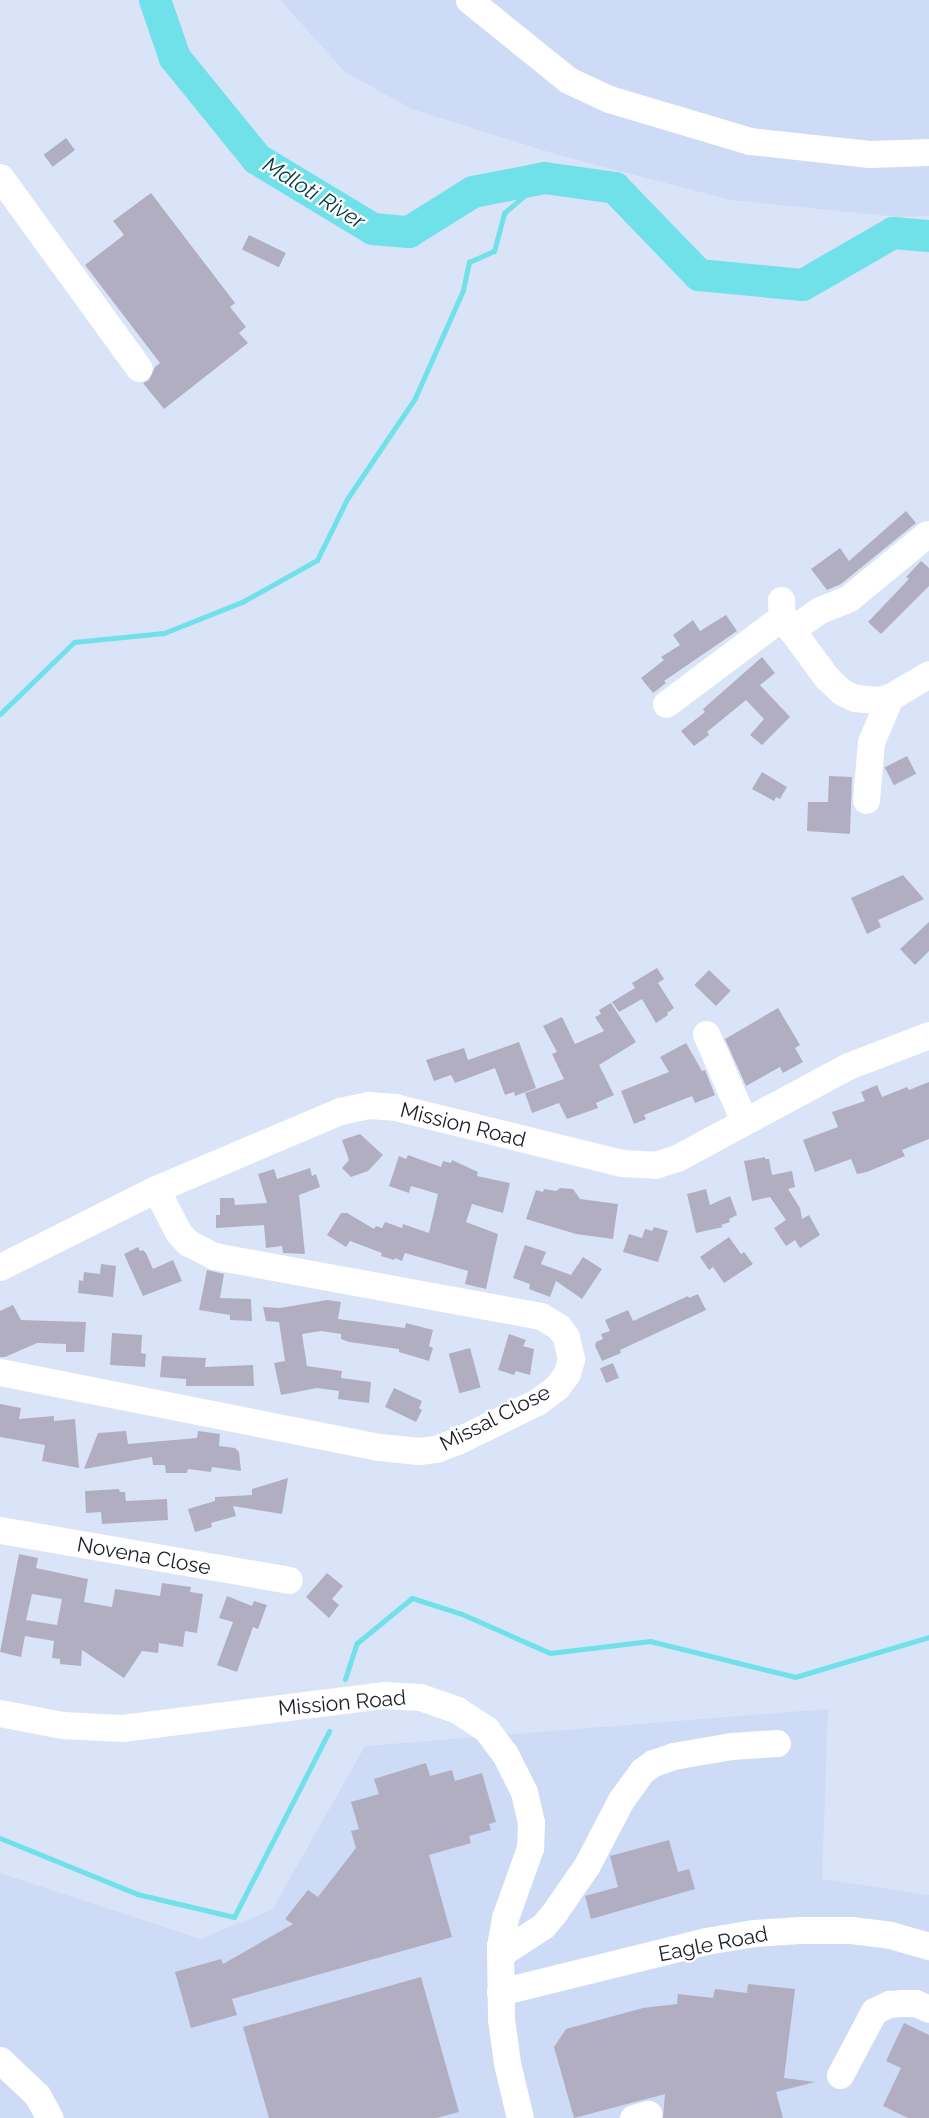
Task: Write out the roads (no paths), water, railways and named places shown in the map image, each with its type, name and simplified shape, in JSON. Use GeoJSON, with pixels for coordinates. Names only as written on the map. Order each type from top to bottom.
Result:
{"type":"FeatureCollection","features":[{"type":"Feature","properties":{"kind":"street"},"geometry":{"type":"LineString","coordinates":[[469,0],[568,80],[609,99],[750,141],[868,154],[929,152]]}},
{"type":"Feature","properties":{"kind":"street"},"geometry":{"type":"LineString","coordinates":[[0,177],[139,368]]}},
{"type":"Feature","properties":{"kind":"street"},"geometry":{"type":"LineString","coordinates":[[666,704],[785,616],[815,613],[849,598],[927,534]]}},
{"type":"Feature","properties":{"kind":"street"},"geometry":{"type":"LineString","coordinates":[[785,616],[827,678],[842,692],[867,700],[890,698],[929,674]]}},
{"type":"Feature","properties":{"kind":"street"},"geometry":{"type":"LineString","coordinates":[[866,800],[871,742],[890,698]]}},
{"type":"Feature","properties":{"kind":"street"},"geometry":{"type":"LineString","coordinates":[[706,1034],[744,1121]]}},
{"type":"Feature","properties":{"kind":"street","name":"Mission Road"},"geometry":{"type":"LineString","coordinates":[[0,1267],[156,1189],[340,1112],[368,1105],[395,1107],[639,1165],[661,1164],[677,1158],[848,1066],[929,1035]]}},
{"type":"Feature","properties":{"kind":"street","name":"Missal Close"},"geometry":{"type":"LineString","coordinates":[[0,1372],[379,1447],[419,1451],[436,1449],[458,1441],[537,1402],[557,1387],[567,1373],[571,1359],[566,1337],[559,1327],[541,1316],[214,1256],[188,1243],[178,1232],[156,1189]]}},
{"type":"Feature","properties":{"kind":"street","name":"Novena Close"},"geometry":{"type":"LineString","coordinates":[[0,1530],[289,1580]]}},
{"type":"Feature","properties":{"kind":"street","name":"Mission Road"},"geometry":{"type":"LineString","coordinates":[[0,1713],[96,1729],[122,1728],[383,1695],[420,1697],[458,1710],[486,1730],[505,1754],[524,1792],[531,1822],[530,1848],[505,1918],[500,1954],[500,1992],[507,2063],[520,2118]]}},
{"type":"Feature","properties":{"kind":"street"},"geometry":{"type":"LineString","coordinates":[[500,1954],[543,1926],[554,1913],[587,1864],[621,1800],[642,1771],[653,1763],[674,1755],[731,1746],[777,1743]]}},
{"type":"Feature","properties":{"kind":"street","name":"Eagle Road"},"geometry":{"type":"LineString","coordinates":[[500,1992],[706,1941],[754,1933],[851,1930],[890,1935],[929,1946]]}},
{"type":"Feature","properties":{"kind":"street"},"geometry":{"type":"LineString","coordinates":[[840,2075],[874,2011],[889,2004],[903,2003],[915,2003],[929,2009]]}},
{"type":"Feature","properties":{"kind":"street"},"geometry":{"type":"LineString","coordinates":[[0,2060],[37,2095],[50,2118]]}},
{"type":"Feature","properties":{"kind":"waterway","name":"Mdloti River"},"geometry":{"type":"LineString","coordinates":[[155,0],[175,58],[257,159],[373,229],[409,232],[473,192],[545,178],[615,188],[699,275],[803,285],[893,233],[929,236]]}},
{"type":"Feature","properties":{"kind":"waterway"},"geometry":{"type":"LineString","coordinates":[[0,714],[74,642],[164,633],[242,602],[317,560],[347,499],[415,398],[463,290],[469,262],[494,251],[504,213],[545,178]]}},
{"type":"Feature","properties":{"kind":"waterway"},"geometry":{"type":"LineString","coordinates":[[345,1679],[357,1643],[412,1598],[462,1614],[550,1653],[650,1641],[795,1677],[929,1637]]}},
{"type":"Feature","properties":{"kind":"waterway"},"geometry":{"type":"LineString","coordinates":[[0,1838],[137,1894],[234,1917],[329,1731]]}}]}
